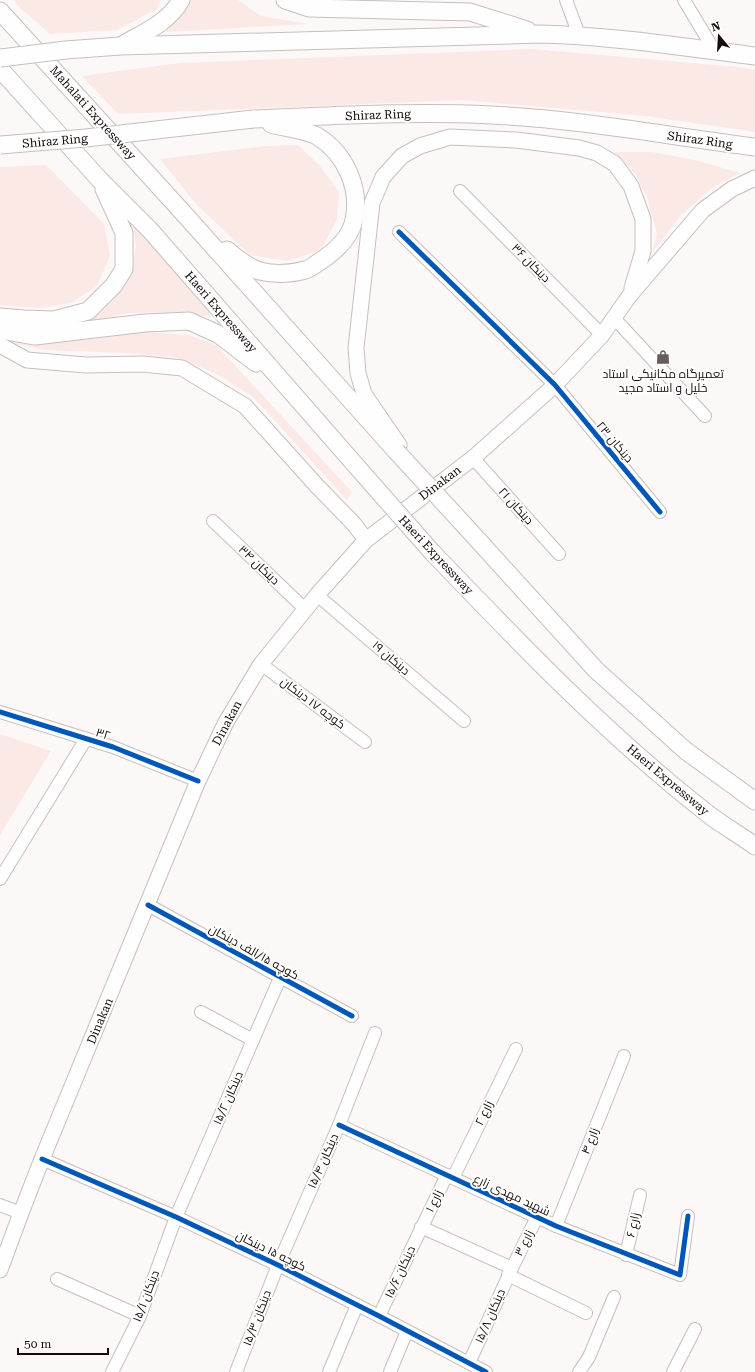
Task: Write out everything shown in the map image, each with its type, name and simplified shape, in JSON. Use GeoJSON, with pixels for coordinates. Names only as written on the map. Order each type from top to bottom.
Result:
{"type":"FeatureCollection","features":[{"type":"Feature","properties":{"kind":"highway"},"geometry":{"type":"LineString","coordinates":[[120,46],[159,25],[177,7],[181,0]]}},
{"type":"Feature","properties":{"kind":"highway"},"geometry":{"type":"LineString","coordinates":[[285,0],[308,8],[470,12],[541,34]]}},
{"type":"Feature","properties":{"kind":"highway","name":"Mahalati Expressway"},"geometry":{"type":"LineString","coordinates":[[0,11],[186,216]]}},
{"type":"Feature","properties":{"kind":"highway"},"geometry":{"type":"LineString","coordinates":[[0,58],[66,50],[120,46],[541,34],[579,35],[755,56]]}},
{"type":"Feature","properties":{"kind":"highway"},"geometry":{"type":"LineString","coordinates":[[0,69],[99,179],[124,233],[124,268],[114,285],[88,311],[54,320],[0,317]]}},
{"type":"Feature","properties":{"kind":"highway","name":"Shiraz Ring"},"geometry":{"type":"LineString","coordinates":[[0,146],[253,119],[430,113],[535,118],[616,127],[755,147]]}},
{"type":"Feature","properties":{"kind":"highway"},"geometry":{"type":"LineString","coordinates":[[186,216],[241,262],[259,271],[281,274],[306,270],[327,258],[339,247],[348,234],[354,220],[356,206],[354,187],[347,167],[335,150],[316,136],[253,119]]}},
{"type":"Feature","properties":{"kind":"highway","name":"Haeri Expressway"},"geometry":{"type":"LineString","coordinates":[[99,179],[150,230],[432,552],[553,677],[629,748],[713,817],[755,846]]}},
{"type":"Feature","properties":{"kind":"highway"},"geometry":{"type":"LineString","coordinates":[[186,216],[396,451],[596,670],[686,751],[755,801]]}},
{"type":"Feature","properties":{"kind":"highway"},"geometry":{"type":"LineString","coordinates":[[0,330],[35,336],[145,324],[189,321],[218,334],[287,388]]}},
{"type":"Feature","properties":{"kind":"main road"},"geometry":{"type":"LineString","coordinates":[[424,482],[364,394],[358,373],[356,348],[372,203],[383,177],[402,156],[420,146],[450,137],[516,140],[579,148],[597,153],[615,164],[631,186],[643,219],[643,251],[630,295]]}},
{"type":"Feature","properties":{"kind":"main road"},"geometry":{"type":"LineString","coordinates":[[630,295],[703,210],[732,189],[755,178]]}},
{"type":"Feature","properties":{"kind":"main road","name":"Dinakan"},"geometry":{"type":"LineString","coordinates":[[0,1270],[42,1159],[148,905],[198,780],[226,722],[261,664],[317,595],[366,540],[474,458],[555,385],[602,335],[630,295]]}},
{"type":"Feature","properties":{"kind":"main road"},"geometry":{"type":"LineString","coordinates":[[0,345],[27,360],[86,365],[143,364],[182,368],[245,406],[317,486],[354,524],[366,540]]}},
{"type":"Feature","properties":{"kind":"street"},"geometry":{"type":"LineString","coordinates":[[566,0],[579,35]]}},
{"type":"Feature","properties":{"kind":"street"},"geometry":{"type":"LineString","coordinates":[[684,0],[714,50]]}},
{"type":"Feature","properties":{"kind":"street","name":"۳۶ دینکان"},"geometry":{"type":"LineString","coordinates":[[460,191],[602,335]]}},
{"type":"Feature","properties":{"kind":"street","name":"۲۳ دینکان"},"geometry":{"type":"LineString","coordinates":[[399,232],[555,385],[660,512]]}},
{"type":"Feature","properties":{"kind":"street"},"geometry":{"type":"LineString","coordinates":[[614,318],[705,416]]}},
{"type":"Feature","properties":{"kind":"street","name":"۲۱ دینکان"},"geometry":{"type":"LineString","coordinates":[[474,458],[559,554]]}},
{"type":"Feature","properties":{"kind":"street","name":"۳۴ دینکان"},"geometry":{"type":"LineString","coordinates":[[213,521],[306,610]]}},
{"type":"Feature","properties":{"kind":"street","name":"۱۹ دینکان"},"geometry":{"type":"LineString","coordinates":[[317,595],[464,721]]}},
{"type":"Feature","properties":{"kind":"street","name":"کوچه ۱۷ دینکان"},"geometry":{"type":"LineString","coordinates":[[261,664],[365,742]]}},
{"type":"Feature","properties":{"kind":"street","name":"۳۲"},"geometry":{"type":"LineString","coordinates":[[0,712],[113,748],[198,780]]}},
{"type":"Feature","properties":{"kind":"street"},"geometry":{"type":"LineString","coordinates":[[0,879],[86,739]]}},
{"type":"Feature","properties":{"kind":"street","name":"کوچه ۱۵/الف دینکان"},"geometry":{"type":"LineString","coordinates":[[148,905],[352,1016]]}},
{"type":"Feature","properties":{"kind":"street","name":"۱۵/۲ دینکان"},"geometry":{"type":"LineString","coordinates":[[176,1217],[280,978]]}},
{"type":"Feature","properties":{"kind":"street"},"geometry":{"type":"LineString","coordinates":[[201,1012],[253,1040]]}},
{"type":"Feature","properties":{"kind":"street","name":"۱۵/۴ دینکان"},"geometry":{"type":"LineString","coordinates":[[278,1265],[339,1125],[375,1033]]}},
{"type":"Feature","properties":{"kind":"street","name":"۲ زارع"},"geometry":{"type":"LineString","coordinates":[[450,1176],[516,1049]]}},
{"type":"Feature","properties":{"kind":"street","name":"۴ زارع"},"geometry":{"type":"LineString","coordinates":[[556,1226],[624,1056]]}},
{"type":"Feature","properties":{"kind":"street","name":"شهید مهدی زارع"},"geometry":{"type":"LineString","coordinates":[[339,1125],[556,1226],[626,1255],[680,1275],[688,1216]]}},
{"type":"Feature","properties":{"kind":"street","name":"کوچه ۱۵ دینکان"},"geometry":{"type":"LineString","coordinates":[[42,1159],[176,1217],[278,1265],[379,1316],[478,1369]]}},
{"type":"Feature","properties":{"kind":"street","name":"۱ زارع"},"geometry":{"type":"LineString","coordinates":[[421,1227],[450,1176]]}},
{"type":"Feature","properties":{"kind":"street","name":"۶ زارع"},"geometry":{"type":"LineString","coordinates":[[626,1255],[640,1195]]}},
{"type":"Feature","properties":{"kind":"street"},"geometry":{"type":"LineString","coordinates":[[0,1205],[20,1214]]}},
{"type":"Feature","properties":{"kind":"street","name":"۱۵/۱ دینکان"},"geometry":{"type":"LineString","coordinates":[[112,1372],[140,1316],[176,1217]]}},
{"type":"Feature","properties":{"kind":"street","name":"۳ زارع"},"geometry":{"type":"LineString","coordinates":[[510,1272],[537,1217]]}},
{"type":"Feature","properties":{"kind":"street"},"geometry":{"type":"LineString","coordinates":[[421,1227],[510,1272],[586,1313]]}},
{"type":"Feature","properties":{"kind":"street","name":"۱۵/۶ دینکان"},"geometry":{"type":"LineString","coordinates":[[379,1316],[421,1227]]}},
{"type":"Feature","properties":{"kind":"street","name":"۱۵/۳ دینکان"},"geometry":{"type":"LineString","coordinates":[[236,1372],[278,1265]]}},
{"type":"Feature","properties":{"kind":"street","name":"۱۵/۸ دینکان"},"geometry":{"type":"LineString","coordinates":[[478,1369],[510,1272]]}},
{"type":"Feature","properties":{"kind":"street"},"geometry":{"type":"LineString","coordinates":[[57,1279],[140,1316]]}},
{"type":"Feature","properties":{"kind":"street"},"geometry":{"type":"LineString","coordinates":[[579,1372],[589,1357],[614,1297]]}},
{"type":"Feature","properties":{"kind":"street"},"geometry":{"type":"LineString","coordinates":[[329,1372],[357,1305]]}},
{"type":"Feature","properties":{"kind":"street"},"geometry":{"type":"LineString","coordinates":[[673,1372],[695,1329]]}},
{"type":"Feature","properties":{"kind":"street"},"geometry":{"type":"LineString","coordinates":[[390,1372],[407,1331]]}},
{"type":"Feature","properties":{"kind":"shaded area"},"geometry":{"type":"Polygon","coordinates":[[[14,0],[161,0],[157,9],[117,30],[50,34],[18,6],[14,0]]]}},
{"type":"Feature","properties":{"kind":"shaded area"},"geometry":{"type":"Polygon","coordinates":[[[189,0],[238,0],[261,16],[309,24],[166,32],[184,11],[189,0]]]}},
{"type":"Feature","properties":{"kind":"shaded area"},"geometry":{"type":"Polygon","coordinates":[[[532,49],[738,67],[755,70],[755,132],[646,116],[462,100],[118,114],[82,76],[180,63],[532,49]]]}},
{"type":"Feature","properties":{"kind":"shaded area"},"geometry":{"type":"Polygon","coordinates":[[[298,145],[320,166],[339,192],[337,219],[321,250],[288,261],[250,255],[197,205],[160,159],[267,146],[298,145]]]}},
{"type":"Feature","properties":{"kind":"shaded area"},"geometry":{"type":"Polygon","coordinates":[[[614,152],[652,152],[695,160],[740,173],[713,187],[681,215],[652,253],[657,234],[648,200],[635,173],[614,152]]]}},
{"type":"Feature","properties":{"kind":"shaded area"},"geometry":{"type":"Polygon","coordinates":[[[46,165],[104,224],[110,256],[97,286],[71,303],[41,308],[0,305],[0,167],[46,165]]]}},
{"type":"Feature","properties":{"kind":"shaded area"},"geometry":{"type":"Polygon","coordinates":[[[133,224],[206,307],[211,317],[179,312],[129,313],[91,321],[112,302],[130,276],[136,247],[133,224]]]}},
{"type":"Feature","properties":{"kind":"shaded area"},"geometry":{"type":"Polygon","coordinates":[[[144,332],[190,335],[217,346],[352,492],[347,500],[253,397],[217,374],[179,358],[127,353],[43,350],[14,343],[100,338],[144,332]]]}},
{"type":"Feature","properties":{"kind":"shaded area"},"geometry":{"type":"Polygon","coordinates":[[[0,734],[51,751],[0,835],[0,734]]]}},
{"type":"Feature","properties":{"kind":"cycle path"},"geometry":{"type":"LineString","coordinates":[[399,232],[555,385],[660,512]]}},
{"type":"Feature","properties":{"kind":"cycle path"},"geometry":{"type":"LineString","coordinates":[[0,712],[113,747],[198,781]]}},
{"type":"Feature","properties":{"kind":"cycle path"},"geometry":{"type":"LineString","coordinates":[[148,905],[352,1016]]}},
{"type":"Feature","properties":{"kind":"cycle path"},"geometry":{"type":"LineString","coordinates":[[339,1125],[556,1226],[680,1275],[688,1216]]}},
{"type":"Feature","properties":{"kind":"cycle path"},"geometry":{"type":"LineString","coordinates":[[42,1159],[176,1217],[278,1265],[486,1372]]}},
{"type":"Feature","properties":{"kind":"place","name":"تعمیرگاه مکانیکی استاد خلیل و استاد مجید"},"geometry":{"type":"Point","coordinates":[663,357]}}]}
